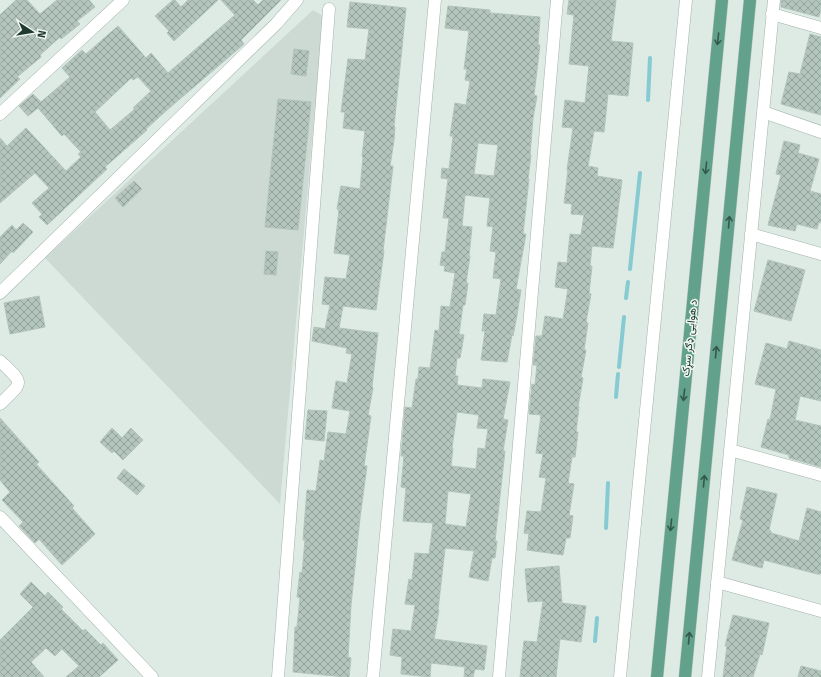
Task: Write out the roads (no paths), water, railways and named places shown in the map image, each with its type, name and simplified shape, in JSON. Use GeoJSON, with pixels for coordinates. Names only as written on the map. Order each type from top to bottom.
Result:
{"type":"FeatureCollection","features":[{"type":"Feature","properties":{"kind":"main road","name":"د هوایی ډګر سړک"},"geometry":{"type":"LineString","coordinates":[[657,677],[722,0]]}},
{"type":"Feature","properties":{"kind":"main road"},"geometry":{"type":"LineString","coordinates":[[685,677],[750,0]]}},
{"type":"Feature","properties":{"kind":"street"},"geometry":{"type":"LineString","coordinates":[[0,114],[123,0]]}},
{"type":"Feature","properties":{"kind":"street"},"geometry":{"type":"LineString","coordinates":[[0,293],[276,24],[297,0]]}},
{"type":"Feature","properties":{"kind":"street"},"geometry":{"type":"LineString","coordinates":[[373,677],[435,0]]}},
{"type":"Feature","properties":{"kind":"street"},"geometry":{"type":"LineString","coordinates":[[499,677],[557,0]]}},
{"type":"Feature","properties":{"kind":"street"},"geometry":{"type":"LineString","coordinates":[[620,677],[686,0]]}},
{"type":"Feature","properties":{"kind":"street"},"geometry":{"type":"LineString","coordinates":[[708,677],[774,0]]}},
{"type":"Feature","properties":{"kind":"street"},"geometry":{"type":"LineString","coordinates":[[278,677],[329,9]]}},
{"type":"Feature","properties":{"kind":"street"},"geometry":{"type":"LineString","coordinates":[[772,14],[821,28]]}},
{"type":"Feature","properties":{"kind":"street"},"geometry":{"type":"LineString","coordinates":[[763,112],[821,132]]}},
{"type":"Feature","properties":{"kind":"street"},"geometry":{"type":"LineString","coordinates":[[751,234],[821,254]]}},
{"type":"Feature","properties":{"kind":"street"},"geometry":{"type":"LineString","coordinates":[[0,361],[17,377],[18,382],[17,388],[0,404]]}},
{"type":"Feature","properties":{"kind":"street"},"geometry":{"type":"LineString","coordinates":[[730,450],[821,475]]}},
{"type":"Feature","properties":{"kind":"street"},"geometry":{"type":"LineString","coordinates":[[0,517],[152,677]]}},
{"type":"Feature","properties":{"kind":"street"},"geometry":{"type":"LineString","coordinates":[[718,582],[821,611]]}},
{"type":"Feature","properties":{"kind":"waterway"},"geometry":{"type":"LineString","coordinates":[[648,100],[650,58]]}},
{"type":"Feature","properties":{"kind":"waterway"},"geometry":{"type":"LineString","coordinates":[[630,269],[640,173]]}},
{"type":"Feature","properties":{"kind":"waterway"},"geometry":{"type":"LineString","coordinates":[[626,298],[628,282]]}},
{"type":"Feature","properties":{"kind":"waterway"},"geometry":{"type":"LineString","coordinates":[[619,367],[624,317]]}},
{"type":"Feature","properties":{"kind":"waterway"},"geometry":{"type":"LineString","coordinates":[[616,397],[618,374]]}},
{"type":"Feature","properties":{"kind":"waterway"},"geometry":{"type":"LineString","coordinates":[[606,528],[608,483]]}},
{"type":"Feature","properties":{"kind":"waterway"},"geometry":{"type":"LineString","coordinates":[[595,641],[597,618]]}}]}
